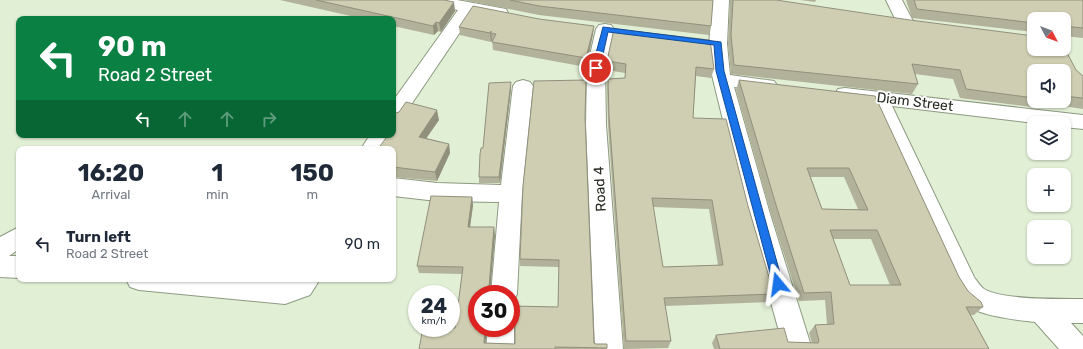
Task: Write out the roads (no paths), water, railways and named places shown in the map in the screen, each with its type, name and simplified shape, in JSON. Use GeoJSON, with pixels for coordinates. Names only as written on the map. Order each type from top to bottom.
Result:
{"type":"FeatureCollection","features":[{"type":"Feature","properties":{"kind":"street"},"geometry":{"type":"LineString","coordinates":[[430,0],[518,17]]}},
{"type":"Feature","properties":{"kind":"street"},"geometry":{"type":"LineString","coordinates":[[721,0],[710,43],[723,80],[758,214],[798,349]]}},
{"type":"Feature","properties":{"kind":"street"},"geometry":{"type":"LineString","coordinates":[[894,0],[905,23]]}},
{"type":"Feature","properties":{"kind":"street"},"geometry":{"type":"LineString","coordinates":[[396,112],[468,8]]}},
{"type":"Feature","properties":{"kind":"street","name":"Road 4"},"geometry":{"type":"LineString","coordinates":[[605,29],[596,68],[596,125],[609,349]]}},
{"type":"Feature","properties":{"kind":"street"},"geometry":{"type":"LineString","coordinates":[[723,80],[785,87]]}},
{"type":"Feature","properties":{"kind":"street"},"geometry":{"type":"LineString","coordinates":[[505,285],[511,194],[523,86]]}},
{"type":"Feature","properties":{"kind":"street","name":"Diam Street"},"geometry":{"type":"LineString","coordinates":[[824,92],[878,97],[1083,122]]}},
{"type":"Feature","properties":{"kind":"street"},"geometry":{"type":"LineString","coordinates":[[878,97],[965,286],[974,296],[990,304],[1083,311]]}},
{"type":"Feature","properties":{"kind":"street"},"geometry":{"type":"LineString","coordinates":[[396,187],[437,192],[511,194]]}},
{"type":"Feature","properties":{"kind":"street"},"geometry":{"type":"LineString","coordinates":[[0,250],[16,239]]}},
{"type":"Feature","properties":{"kind":"street"},"geometry":{"type":"LineString","coordinates":[[0,266],[16,268]]}},
{"type":"Feature","properties":{"kind":"street"},"geometry":{"type":"LineString","coordinates":[[170,282],[285,293],[296,292],[304,286],[306,282]]}},
{"type":"Feature","properties":{"kind":"street"},"geometry":{"type":"LineString","coordinates":[[1041,309],[1077,349]]}},
{"type":"Feature","properties":{"kind":"street"},"geometry":{"type":"LineString","coordinates":[[500,349],[501,337]]}}]}
